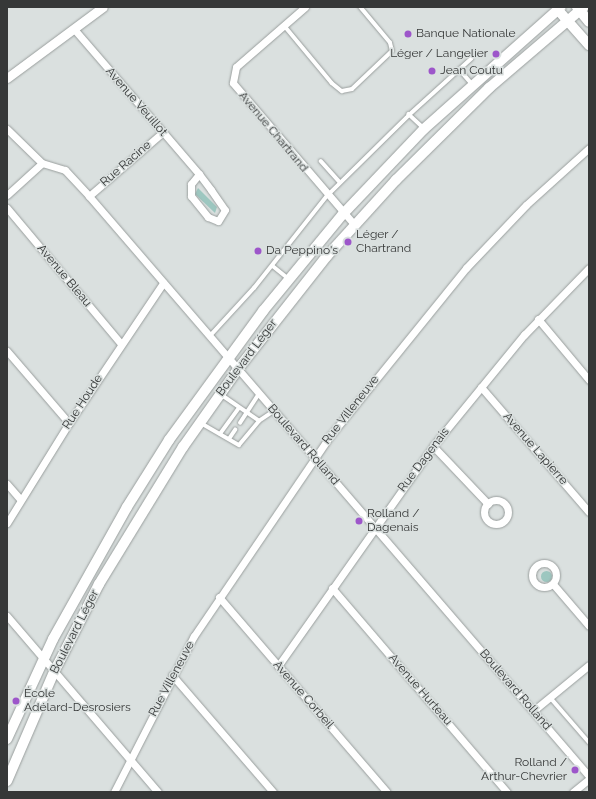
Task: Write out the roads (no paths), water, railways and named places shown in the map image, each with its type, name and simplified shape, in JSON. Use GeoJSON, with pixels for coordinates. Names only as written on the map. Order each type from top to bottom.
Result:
{"type":"FeatureCollection","features":[{"type":"Feature","properties":{"kind":"main road"},"geometry":{"type":"LineString","coordinates":[[559,8],[589,45]]}},
{"type":"Feature","properties":{"kind":"main road","name":"Boulevard Léger"},"geometry":{"type":"LineString","coordinates":[[7,739],[43,659],[127,507],[169,440],[228,358],[289,279],[343,214],[424,129],[559,8]]}},
{"type":"Feature","properties":{"kind":"main road"},"geometry":{"type":"LineString","coordinates":[[580,8],[589,22]]}},
{"type":"Feature","properties":{"kind":"main road","name":"Boulevard Léger"},"geometry":{"type":"LineString","coordinates":[[7,781],[54,672],[140,514],[200,422],[238,369],[354,224],[489,88],[568,21],[580,8]]}},
{"type":"Feature","properties":{"kind":"main road"},"geometry":{"type":"LineString","coordinates":[[476,81],[489,88]]}},
{"type":"Feature","properties":{"kind":"street"},"geometry":{"type":"LineString","coordinates":[[7,78],[103,7]]}},
{"type":"Feature","properties":{"kind":"street","name":"Avenue Chartrand"},"geometry":{"type":"LineString","coordinates":[[305,7],[236,66],[233,82],[327,196],[354,224]]}},
{"type":"Feature","properties":{"kind":"street","name":"Avenue Veuillot"},"geometry":{"type":"LineString","coordinates":[[74,29],[199,174],[223,206],[222,219],[211,220],[191,196],[191,184],[199,174]]}},
{"type":"Feature","properties":{"kind":"street","name":"Boulevard Rolland"},"geometry":{"type":"LineString","coordinates":[[7,129],[42,164],[64,170],[89,196],[589,776]]}},
{"type":"Feature","properties":{"kind":"street","name":"Rue Racine"},"geometry":{"type":"LineString","coordinates":[[89,196],[163,132]]}},
{"type":"Feature","properties":{"kind":"street","name":"Rue Villeneuve"},"geometry":{"type":"LineString","coordinates":[[114,792],[172,675],[219,597],[314,458],[466,268],[526,205],[589,148]]}},
{"type":"Feature","properties":{"kind":"street"},"geometry":{"type":"LineString","coordinates":[[7,195],[42,164]]}},
{"type":"Feature","properties":{"kind":"street","name":"Avenue Bleau"},"geometry":{"type":"LineString","coordinates":[[7,208],[121,344]]}},
{"type":"Feature","properties":{"kind":"street","name":"Rue Dagenais"},"geometry":{"type":"LineString","coordinates":[[278,666],[374,527],[433,446],[538,320],[589,268]]}},
{"type":"Feature","properties":{"kind":"street","name":"Rue Houde"},"geometry":{"type":"LineString","coordinates":[[7,524],[20,499],[69,423],[163,283]]}},
{"type":"Feature","properties":{"kind":"street"},"geometry":{"type":"LineString","coordinates":[[538,320],[589,380]]}},
{"type":"Feature","properties":{"kind":"street"},"geometry":{"type":"LineString","coordinates":[[7,351],[69,423]]}},
{"type":"Feature","properties":{"kind":"street","name":"Avenue Lapierre"},"geometry":{"type":"LineString","coordinates":[[481,387],[589,512]]}},
{"type":"Feature","properties":{"kind":"street"},"geometry":{"type":"LineString","coordinates":[[433,446],[488,504]]}},
{"type":"Feature","properties":{"kind":"street"},"geometry":{"type":"LineString","coordinates":[[7,484],[20,499]]}},
{"type":"Feature","properties":{"kind":"street"},"geometry":{"type":"LineString","coordinates":[[553,584],[589,626]]}},
{"type":"Feature","properties":{"kind":"street","name":"Avenue Hurteau"},"geometry":{"type":"LineString","coordinates":[[332,588],[507,792]]}},
{"type":"Feature","properties":{"kind":"street","name":"Avenue Corbeil"},"geometry":{"type":"LineString","coordinates":[[219,597],[387,792]]}},
{"type":"Feature","properties":{"kind":"street"},"geometry":{"type":"LineString","coordinates":[[7,616],[158,792]]}},
{"type":"Feature","properties":{"kind":"street"},"geometry":{"type":"LineString","coordinates":[[533,711],[589,665]]}},
{"type":"Feature","properties":{"kind":"street"},"geometry":{"type":"LineString","coordinates":[[172,675],[273,792]]}},
{"type":"Feature","properties":{"kind":"street"},"geometry":{"type":"LineString","coordinates":[[573,792],[589,779]]}},
{"type":"Feature","properties":{"kind":"lane"},"geometry":{"type":"LineString","coordinates":[[284,25],[332,84],[342,91],[352,88],[392,51],[390,43],[360,7]]}},
{"type":"Feature","properties":{"kind":"lane"},"geometry":{"type":"LineString","coordinates":[[210,337],[273,266],[327,196],[340,182],[471,59]]}},
{"type":"Feature","properties":{"kind":"lane"},"geometry":{"type":"LineString","coordinates":[[460,70],[476,81]]}},
{"type":"Feature","properties":{"kind":"lane"},"geometry":{"type":"LineString","coordinates":[[409,116],[424,129]]}},
{"type":"Feature","properties":{"kind":"lane"},"geometry":{"type":"LineString","coordinates":[[321,161],[340,182]]}},
{"type":"Feature","properties":{"kind":"lane"},"geometry":{"type":"LineString","coordinates":[[273,266],[289,279]]}},
{"type":"Feature","properties":{"kind":"lane"},"geometry":{"type":"LineString","coordinates":[[220,394],[259,421]]}},
{"type":"Feature","properties":{"kind":"lane"},"geometry":{"type":"LineString","coordinates":[[240,423],[259,394]]}},
{"type":"Feature","properties":{"kind":"lane"},"geometry":{"type":"LineString","coordinates":[[220,434],[239,408]]}},
{"type":"Feature","properties":{"kind":"lane"},"geometry":{"type":"LineString","coordinates":[[200,422],[239,445],[259,421],[274,411]]}},
{"type":"Feature","properties":{"kind":"lane"},"geometry":{"type":"LineString","coordinates":[[229,439],[235,430]]}},
{"type":"Feature","properties":{"kind":"lane"},"geometry":{"type":"LineString","coordinates":[[550,697],[589,742]]}},
{"type":"Feature","properties":{"kind":"place","name":"Banque Nationale"},"geometry":{"type":"Point","coordinates":[408,34]}},
{"type":"Feature","properties":{"kind":"place","name":"Léger / Langelier"},"geometry":{"type":"Point","coordinates":[496,54]}},
{"type":"Feature","properties":{"kind":"place","name":"Jean Coutu"},"geometry":{"type":"Point","coordinates":[432,71]}},
{"type":"Feature","properties":{"kind":"place","name":"Léger / Chartrand"},"geometry":{"type":"Point","coordinates":[348,242]}},
{"type":"Feature","properties":{"kind":"place","name":"Da Peppino's"},"geometry":{"type":"Point","coordinates":[258,251]}},
{"type":"Feature","properties":{"kind":"place","name":"Rolland / Dagenais"},"geometry":{"type":"Point","coordinates":[359,521]}},
{"type":"Feature","properties":{"kind":"place","name":"École Adélard-Desrosiers"},"geometry":{"type":"Point","coordinates":[16,701]}},
{"type":"Feature","properties":{"kind":"place","name":"Rolland / Arthur-Chevrier"},"geometry":{"type":"Point","coordinates":[575,770]}}]}
